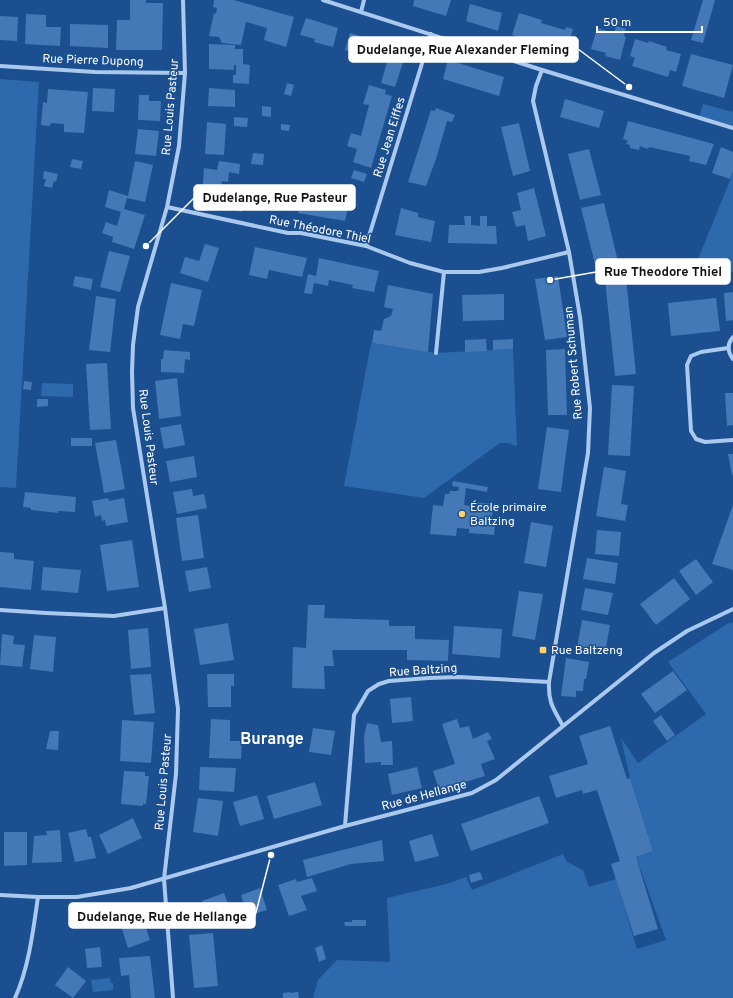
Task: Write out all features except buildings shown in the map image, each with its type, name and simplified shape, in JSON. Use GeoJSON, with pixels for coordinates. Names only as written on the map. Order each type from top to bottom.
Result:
{"type":"FeatureCollection","features":[{"type":"Feature","properties":{"kind":"street","name":"Rue Louis Pasteur"},"geometry":{"type":"LineString","coordinates":[[173,998],[164,879],[176,774],[178,709],[165,608],[135,423],[132,372],[133,345],[138,307],[167,207],[179,146],[185,73],[183,0]]}},
{"type":"Feature","properties":{"kind":"street"},"geometry":{"type":"LineString","coordinates":[[323,0],[542,70],[733,128]]}},
{"type":"Feature","properties":{"kind":"street"},"geometry":{"type":"LineString","coordinates":[[361,12],[364,0]]}},
{"type":"Feature","properties":{"kind":"street","name":"Rue Jean Eiffes"},"geometry":{"type":"LineString","coordinates":[[366,246],[431,34]]}},
{"type":"Feature","properties":{"kind":"street","name":"Rue Pierre Dupong"},"geometry":{"type":"LineString","coordinates":[[0,66],[95,72],[185,73]]}},
{"type":"Feature","properties":{"kind":"street","name":"Rue Robert Schuman"},"geometry":{"type":"LineString","coordinates":[[542,70],[536,86],[533,101],[569,252],[580,317],[590,408],[588,454],[549,682],[548,695],[563,726]]}},
{"type":"Feature","properties":{"kind":"street","name":"Rue Théodore Thiel"},"geometry":{"type":"LineString","coordinates":[[167,207],[288,233],[301,233],[366,246],[410,263],[444,272],[479,272],[569,252]]}},
{"type":"Feature","properties":{"kind":"street"},"geometry":{"type":"LineString","coordinates":[[436,353],[444,272]]}},
{"type":"Feature","properties":{"kind":"street"},"geometry":{"type":"LineString","coordinates":[[733,337],[728,348],[733,359]]}},
{"type":"Feature","properties":{"kind":"street"},"geometry":{"type":"LineString","coordinates":[[728,348],[701,352],[691,356],[687,365],[691,431],[696,439],[705,442],[733,440]]}},
{"type":"Feature","properties":{"kind":"street"},"geometry":{"type":"LineString","coordinates":[[0,610],[114,616],[165,608]]}},
{"type":"Feature","properties":{"kind":"street","name":"Rue de Hellange"},"geometry":{"type":"LineString","coordinates":[[0,895],[77,897],[131,888],[345,826],[472,793],[496,780],[654,653],[687,631],[733,608]]}},
{"type":"Feature","properties":{"kind":"street","name":"Rue Baltzing"},"geometry":{"type":"LineString","coordinates":[[345,826],[354,715],[368,691],[379,684],[388,681],[429,678],[460,677],[549,682]]}},
{"type":"Feature","properties":{"kind":"street"},"geometry":{"type":"LineString","coordinates":[[15,998],[21,984],[28,955],[38,897]]}},
{"type":"Feature","properties":{"kind":"shaded area"},"geometry":{"type":"Polygon","coordinates":[[[0,79],[39,82],[16,488],[0,487],[0,79]]]}},
{"type":"Feature","properties":{"kind":"shaded area"},"geometry":{"type":"Polygon","coordinates":[[[703,104],[733,112],[733,128],[699,118],[703,104]]]}},
{"type":"Feature","properties":{"kind":"shaded area"},"geometry":{"type":"Polygon","coordinates":[[[733,173],[733,272],[694,269],[733,173]]]}},
{"type":"Feature","properties":{"kind":"shaded area"},"geometry":{"type":"Polygon","coordinates":[[[371,343],[436,353],[513,349],[517,446],[507,443],[500,443],[424,498],[344,486],[371,343]]]}},
{"type":"Feature","properties":{"kind":"shaded area"},"geometry":{"type":"Polygon","coordinates":[[[42,383],[73,384],[73,397],[41,396],[42,383]]]}},
{"type":"Feature","properties":{"kind":"shaded area"},"geometry":{"type":"Polygon","coordinates":[[[733,622],[733,998],[313,998],[318,980],[337,960],[390,962],[387,898],[450,883],[466,877],[472,890],[563,854],[567,862],[583,870],[589,887],[616,879],[637,949],[666,940],[636,857],[653,851],[630,778],[621,738],[638,763],[706,714],[668,662],[727,624],[733,622]]]}},
{"type":"Feature","properties":{"kind":"shaded area"},"geometry":{"type":"Polygon","coordinates":[[[110,978],[111,983],[113,983],[113,990],[93,992],[91,980],[110,978]]]}},
{"type":"Feature","properties":{"kind":"place","name":"Dudelange, Rue Alexander Fleming"},"geometry":{"type":"Point","coordinates":[629,87]}},
{"type":"Feature","properties":{"kind":"place","name":"Dudelange, Rue Pasteur"},"geometry":{"type":"Point","coordinates":[146,246]}},
{"type":"Feature","properties":{"kind":"place","name":"Rue Theodore Thiel"},"geometry":{"type":"Point","coordinates":[550,280]}},
{"type":"Feature","properties":{"kind":"place","name":"École primaire Baltzing"},"geometry":{"type":"Point","coordinates":[462,514]}},
{"type":"Feature","properties":{"kind":"place","name":"Rue Baltzeng"},"geometry":{"type":"Point","coordinates":[543,650]}},
{"type":"Feature","properties":{"kind":"place","name":"Dudelange, Rue de Hellange"},"geometry":{"type":"Point","coordinates":[271,855]}},
{"type":"Feature","properties":{"kind":"district","name":"Burange"},"geometry":{"type":"Point","coordinates":[272,738]}}]}
